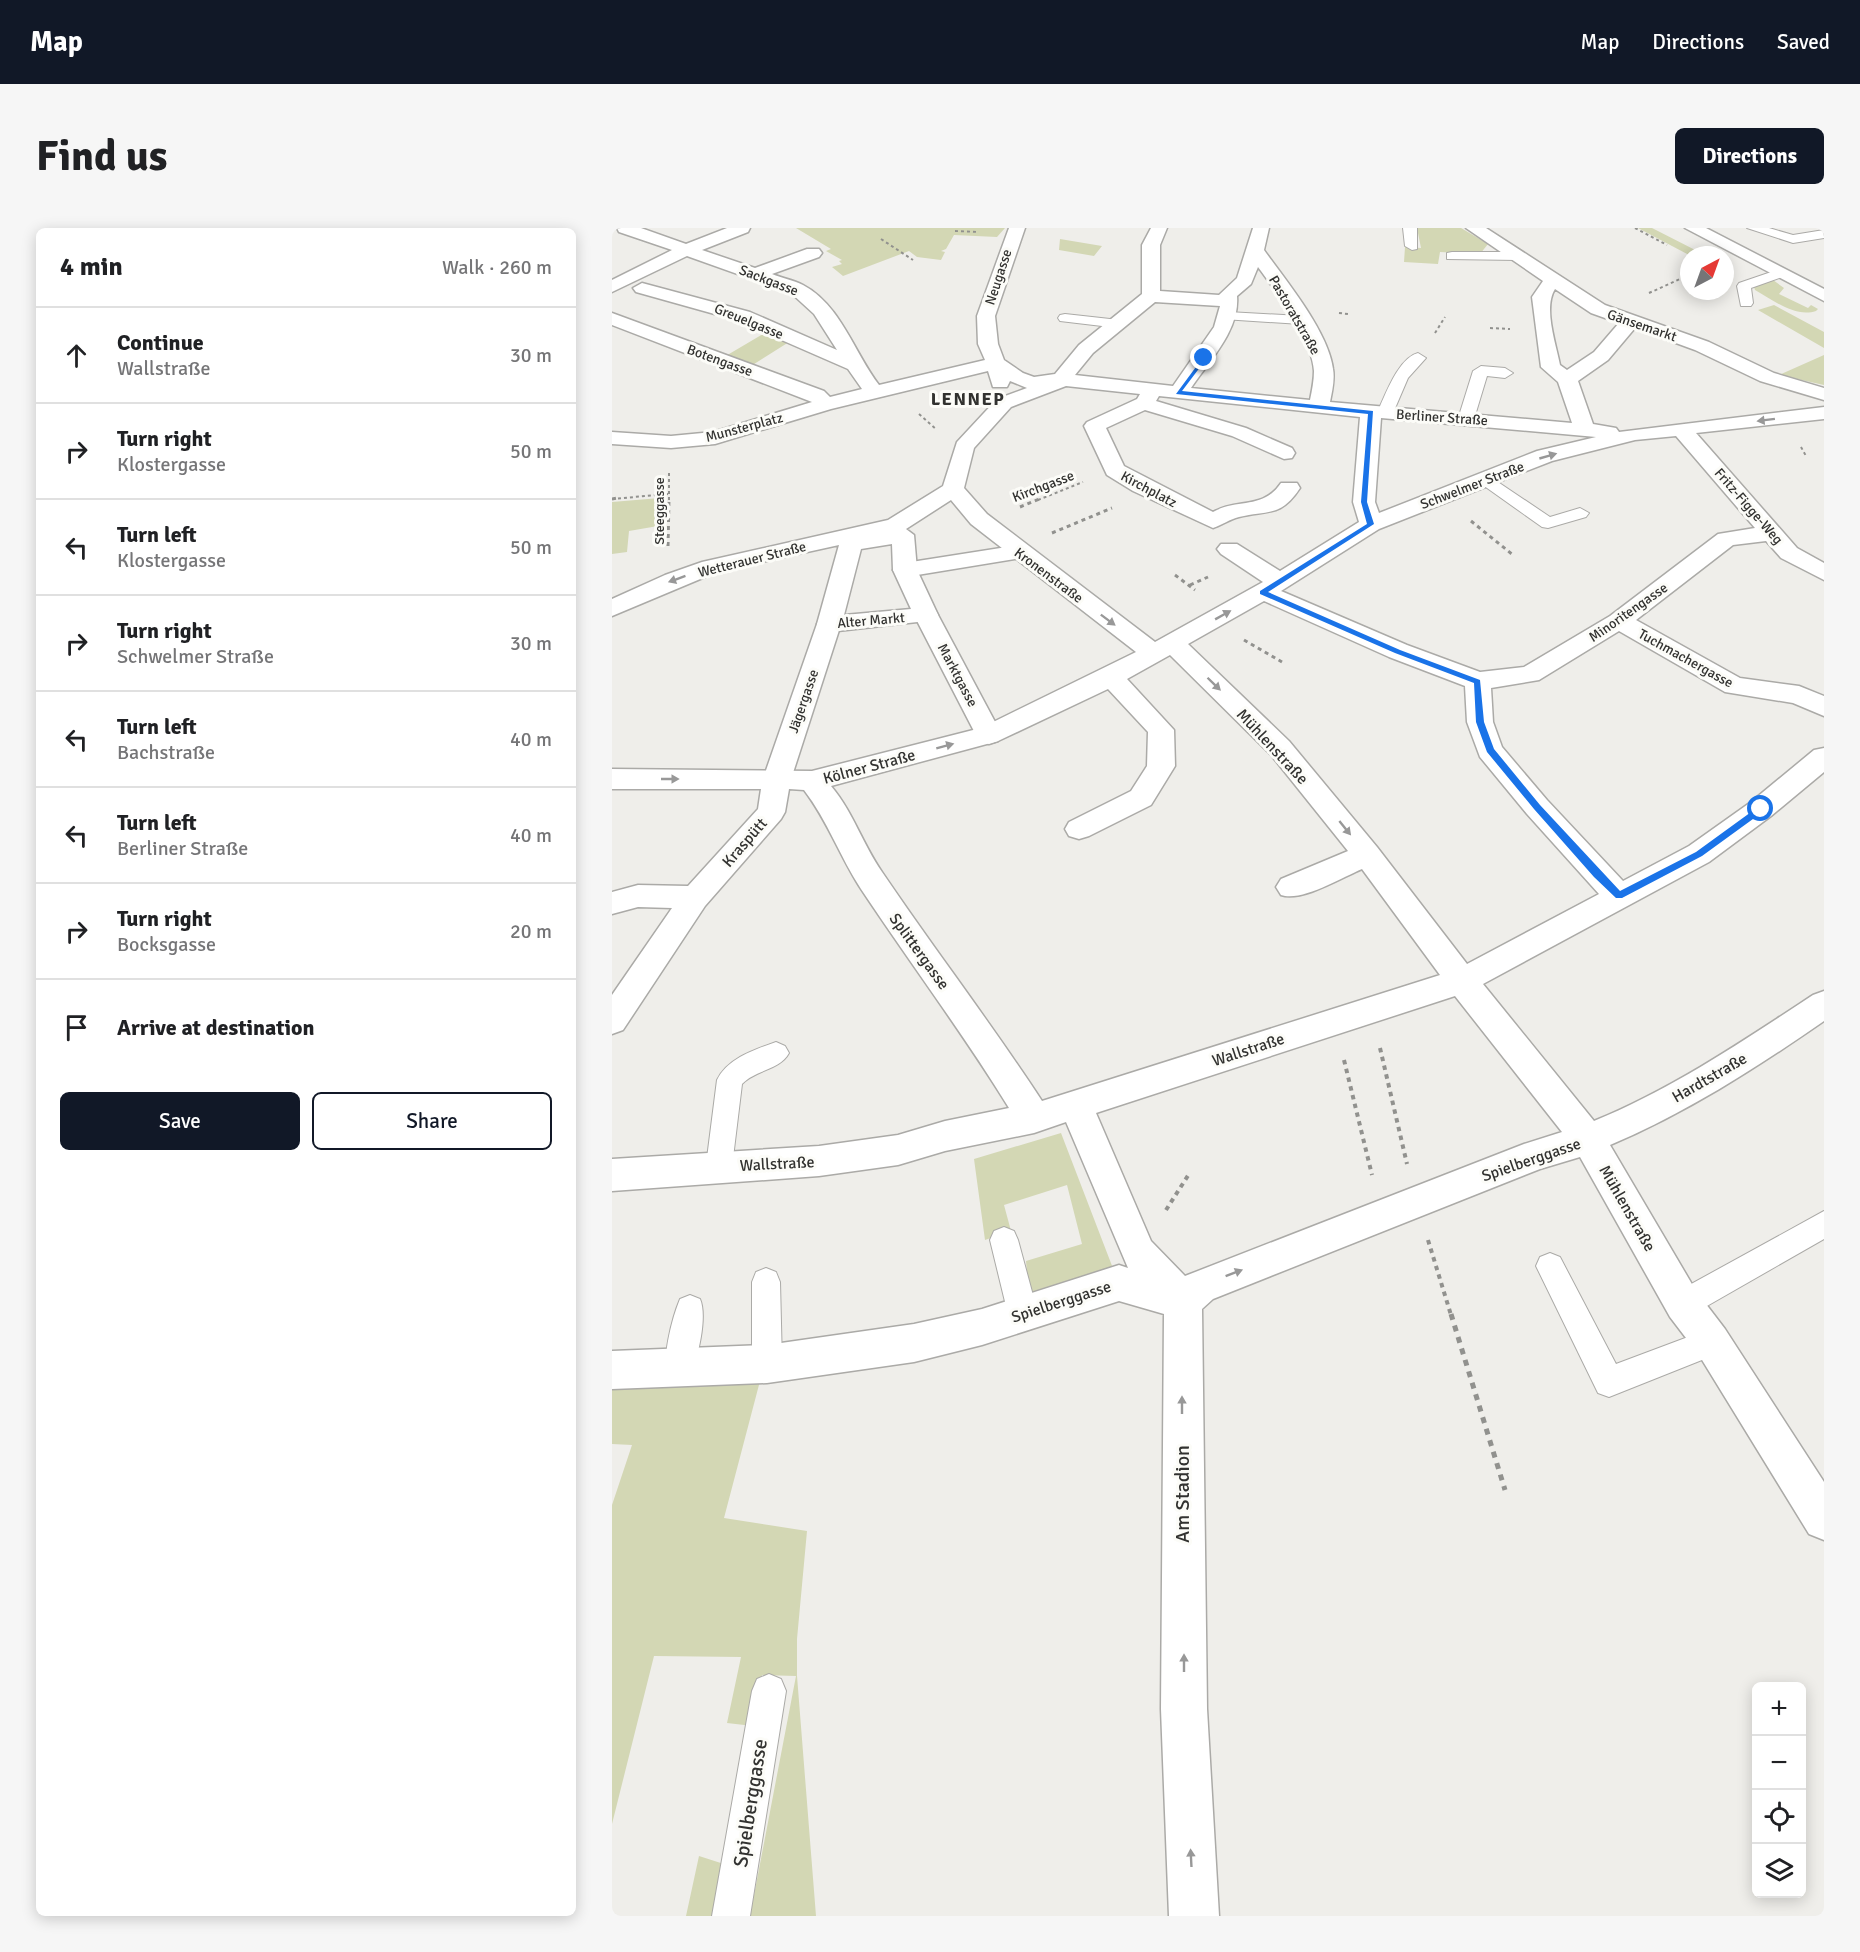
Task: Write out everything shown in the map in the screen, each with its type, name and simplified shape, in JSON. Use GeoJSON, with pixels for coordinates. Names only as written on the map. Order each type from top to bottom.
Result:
{"type":"FeatureCollection","features":[{"type":"Feature","properties":{"kind":"street"},"geometry":{"type":"LineString","coordinates":[[626,228],[686,250]]}},
{"type":"Feature","properties":{"kind":"street"},"geometry":{"type":"LineString","coordinates":[[612,287],[686,250],[742,228]]}},
{"type":"Feature","properties":{"kind":"street","name":"Neugasse"},"geometry":{"type":"LineString","coordinates":[[996,363],[988,344],[986,316],[1017,228]]}},
{"type":"Feature","properties":{"kind":"street"},"geometry":{"type":"LineString","coordinates":[[953,489],[964,446],[1004,403],[1057,384],[1086,349],[1151,296],[1152,245],[1159,228]]}},
{"type":"Feature","properties":{"kind":"street"},"geometry":{"type":"LineString","coordinates":[[1178,393],[1217,339],[1227,308],[1228,295],[1245,280],[1261,228]]}},
{"type":"Feature","properties":{"kind":"street","name":"Gänsemarkt"},"geometry":{"type":"LineString","coordinates":[[1474,228],[1598,309],[1702,346],[1767,377],[1824,394]]}},
{"type":"Feature","properties":{"kind":"street"},"geometry":{"type":"LineString","coordinates":[[1694,228],[1824,296]]}},
{"type":"Feature","properties":{"kind":"street","name":"Sackgasse"},"geometry":{"type":"LineString","coordinates":[[686,250],[797,289],[815,300],[853,364],[874,392]]}},
{"type":"Feature","properties":{"kind":"street","name":"Pastoratstraße"},"geometry":{"type":"LineString","coordinates":[[1255,250],[1286,289],[1324,366],[1320,407]]}},
{"type":"Feature","properties":{"kind":"street"},"geometry":{"type":"LineString","coordinates":[[755,274],[813,253]]}},
{"type":"Feature","properties":{"kind":"street"},"geometry":{"type":"LineString","coordinates":[[1245,280],[1286,289]]}},
{"type":"Feature","properties":{"kind":"street"},"geometry":{"type":"LineString","coordinates":[[1552,281],[1541,297],[1544,332],[1551,367],[1567,379],[1585,430]]}},
{"type":"Feature","properties":{"kind":"street","name":"Greuelgasse"},"geometry":{"type":"LineString","coordinates":[[642,288],[732,312],[853,364]]}},
{"type":"Feature","properties":{"kind":"street"},"geometry":{"type":"LineString","coordinates":[[1151,296],[1227,308]]}},
{"type":"Feature","properties":{"kind":"street","name":"Botengasse"},"geometry":{"type":"LineString","coordinates":[[612,319],[817,395],[825,404]]}},
{"type":"Feature","properties":{"kind":"street"},"geometry":{"type":"LineString","coordinates":[[1567,379],[1601,356],[1630,321]]}},
{"type":"Feature","properties":{"kind":"street"},"geometry":{"type":"LineString","coordinates":[[996,363],[1005,371],[1025,381],[1044,382],[1061,379]]}},
{"type":"Feature","properties":{"kind":"street"},"geometry":{"type":"LineString","coordinates":[[874,392],[996,363]]}},
{"type":"Feature","properties":{"kind":"street"},"geometry":{"type":"LineString","coordinates":[[996,363],[1004,403]]}},
{"type":"Feature","properties":{"kind":"street","name":"Berliner Straße"},"geometry":{"type":"LineString","coordinates":[[1061,379],[1149,397],[1178,393],[1635,434]]}},
{"type":"Feature","properties":{"kind":"street","name":"Munsterplatz"},"geometry":{"type":"LineString","coordinates":[[615,448],[633,449],[671,442],[715,438],[825,404],[874,392]]}},
{"type":"Feature","properties":{"kind":"street"},"geometry":{"type":"LineString","coordinates":[[1149,397],[1172,414],[1239,432],[1284,453]]}},
{"type":"Feature","properties":{"kind":"street","name":"Kirchplatz"},"geometry":{"type":"LineString","coordinates":[[1149,397],[1094,426],[1115,470],[1152,492],[1214,521]]}},
{"type":"Feature","properties":{"kind":"street"},"geometry":{"type":"LineString","coordinates":[[1371,524],[1364,502],[1378,412]]}},
{"type":"Feature","properties":{"kind":"street","name":"Schwelmer Straße"},"geometry":{"type":"LineString","coordinates":[[1162,648],[1271,587],[1371,524],[1545,456],[1635,434],[1824,413]]}},
{"type":"Feature","properties":{"kind":"street","name":"Fritz-Figge-Weg"},"geometry":{"type":"LineString","coordinates":[[1682,429],[1789,553],[1824,573]]}},
{"type":"Feature","properties":{"kind":"street"},"geometry":{"type":"LineString","coordinates":[[1289,488],[1287,494],[1263,510],[1232,512],[1200,528],[1226,546],[1271,587],[1398,651],[1478,681],[1480,722],[1490,750],[1537,807],[1619,895]]}},
{"type":"Feature","properties":{"kind":"street","name":"Kronenstraße"},"geometry":{"type":"LineString","coordinates":[[953,489],[979,519],[1016,550],[1162,648]]}},
{"type":"Feature","properties":{"kind":"street","name":"Alter Markt"},"geometry":{"type":"LineString","coordinates":[[883,531],[903,535],[905,570],[926,615],[829,624],[851,544],[883,531],[953,489]]}},
{"type":"Feature","properties":{"kind":"street","name":"Wetterauer Straße"},"geometry":{"type":"LineString","coordinates":[[612,608],[673,580],[710,567],[883,531]]}},
{"type":"Feature","properties":{"kind":"street","name":"Minoritengasse"},"geometry":{"type":"LineString","coordinates":[[1478,681],[1530,674],[1619,621],[1726,539],[1773,533]]}},
{"type":"Feature","properties":{"kind":"street"},"geometry":{"type":"LineString","coordinates":[[905,570],[1016,550]]}},
{"type":"Feature","properties":{"kind":"street","name":"Marktgasse"},"geometry":{"type":"LineString","coordinates":[[926,615],[990,735]]}},
{"type":"Feature","properties":{"kind":"street","name":"Tuchmachergasse"},"geometry":{"type":"LineString","coordinates":[[1619,621],[1734,686],[1799,695],[1824,707]]}},
{"type":"Feature","properties":{"kind":"street","name":"Jägergasse"},"geometry":{"type":"LineString","coordinates":[[777,779],[829,624]]}},
{"type":"Feature","properties":{"kind":"street","name":"Kölner Straße"},"geometry":{"type":"LineString","coordinates":[[612,779],[812,781],[990,735],[1111,677],[1162,648]]}},
{"type":"Feature","properties":{"kind":"street","name":"Mühlenstraße"},"geometry":{"type":"LineString","coordinates":[[1162,648],[1280,748],[1367,855],[1462,981],[1588,1139],[1683,1304],[1712,1342],[1824,1519]]}},
{"type":"Feature","properties":{"kind":"street"},"geometry":{"type":"LineString","coordinates":[[1079,829],[1141,798],[1161,765],[1161,730],[1111,677]]}},
{"type":"Feature","properties":{"kind":"street","name":"Wallstraße"},"geometry":{"type":"LineString","coordinates":[[612,1175],[819,1161],[887,1151],[1034,1118],[1462,981],[1699,854],[1761,809],[1824,756]]}},
{"type":"Feature","properties":{"kind":"street","name":"Kraspütt"},"geometry":{"type":"LineString","coordinates":[[612,1020],[694,898],[771,812],[777,779]]}},
{"type":"Feature","properties":{"kind":"street","name":"Splittergasse"},"geometry":{"type":"LineString","coordinates":[[812,781],[832,806],[865,871],[914,944],[981,1034],[1034,1118]]}},
{"type":"Feature","properties":{"kind":"street"},"geometry":{"type":"LineString","coordinates":[[1291,886],[1367,855]]}},
{"type":"Feature","properties":{"kind":"street"},"geometry":{"type":"LineString","coordinates":[[612,903],[638,896],[694,898]]}},
{"type":"Feature","properties":{"kind":"street","name":"Hardtstraße"},"geometry":{"type":"LineString","coordinates":[[1588,1139],[1643,1116],[1762,1046],[1824,1004]]}},
{"type":"Feature","properties":{"kind":"street"},"geometry":{"type":"LineString","coordinates":[[1075,1103],[1138,1253],[1183,1301]]}},
{"type":"Feature","properties":{"kind":"street","name":"Spielberggasse"},"geometry":{"type":"LineString","coordinates":[[612,1370],[767,1364],[914,1343],[1023,1314],[1119,1282],[1183,1301],[1200,1287],[1536,1155],[1588,1139]]}},
{"type":"Feature","properties":{"kind":"street","name":"Am Stadion"},"geometry":{"type":"LineString","coordinates":[[1183,1301],[1184,1709],[1194,1916]]}},
{"type":"Feature","properties":{"kind":"lane"},"geometry":{"type":"LineString","coordinates":[[1410,228],[1412,246]]}},
{"type":"Feature","properties":{"kind":"lane"},"geometry":{"type":"LineString","coordinates":[[1754,228],[1793,239],[1824,234]]}},
{"type":"Feature","properties":{"kind":"lane"},"geometry":{"type":"LineString","coordinates":[[1452,256],[1518,256]]}},
{"type":"Feature","properties":{"kind":"lane"},"geometry":{"type":"LineString","coordinates":[[1746,303],[1744,286],[1780,273]]}},
{"type":"Feature","properties":{"kind":"lane"},"geometry":{"type":"LineString","coordinates":[[1227,308],[1301,320]]}},
{"type":"Feature","properties":{"kind":"lane"},"geometry":{"type":"LineString","coordinates":[[1065,318],[1119,324]]}},
{"type":"Feature","properties":{"kind":"lane"},"geometry":{"type":"LineString","coordinates":[[1378,412],[1401,377],[1418,358]]}},
{"type":"Feature","properties":{"kind":"lane"},"geometry":{"type":"LineString","coordinates":[[1466,418],[1481,371],[1505,373]]}},
{"type":"Feature","properties":{"kind":"lane"},"geometry":{"type":"LineString","coordinates":[[1486,479],[1548,523],[1580,513]]}},
{"type":"Feature","properties":{"kind":"lane"},"geometry":{"type":"LineString","coordinates":[[719,1166],[730,1080],[739,1070],[776,1053]]}},
{"type":"Feature","properties":{"kind":"lane"},"geometry":{"type":"LineString","coordinates":[[1683,1304],[1824,1224]]}},
{"type":"Feature","properties":{"kind":"lane"},"geometry":{"type":"LineString","coordinates":[[1004,1240],[1023,1314]]}},
{"type":"Feature","properties":{"kind":"lane"},"geometry":{"type":"LineString","coordinates":[[1550,1266],[1609,1382],[1712,1342]]}},
{"type":"Feature","properties":{"kind":"lane"},"geometry":{"type":"LineString","coordinates":[[766,1282],[767,1364]]}},
{"type":"Feature","properties":{"kind":"lane"},"geometry":{"type":"LineString","coordinates":[[679,1368],[690,1309]]}},
{"type":"Feature","properties":{"kind":"lane","name":"Spielberggasse"},"geometry":{"type":"LineString","coordinates":[[731,1916],[768,1691]]}},
{"type":"Feature","properties":{"kind":"path"},"geometry":{"type":"LineString","coordinates":[[1635,228],[1671,247]]}},
{"type":"Feature","properties":{"kind":"path"},"geometry":{"type":"LineString","coordinates":[[881,239],[913,260]]}},
{"type":"Feature","properties":{"kind":"path"},"geometry":{"type":"LineString","coordinates":[[918,413],[943,436],[964,446]]}},
{"type":"Feature","properties":{"kind":"path","name":"Steeggasse"},"geometry":{"type":"LineString","coordinates":[[671,442],[667,536],[673,580]]}},
{"type":"Feature","properties":{"kind":"path","name":"Kirchgasse"},"geometry":{"type":"LineString","coordinates":[[979,519],[1029,504],[1115,470]]}},
{"type":"Feature","properties":{"kind":"path"},"geometry":{"type":"LineString","coordinates":[[1016,550],[1152,492]]}},
{"type":"Feature","properties":{"kind":"path"},"geometry":{"type":"LineString","coordinates":[[612,499],[668,494]]}},
{"type":"Feature","properties":{"kind":"path"},"geometry":{"type":"LineString","coordinates":[[1439,498],[1513,555]]}},
{"type":"Feature","properties":{"kind":"path"},"geometry":{"type":"LineString","coordinates":[[1371,1010],[1416,1203],[1505,1490]]}},
{"type":"Feature","properties":{"kind":"path"},"geometry":{"type":"LineString","coordinates":[[1334,1021],[1373,1181]]}},
{"type":"Feature","properties":{"kind":"green space"},"geometry":{"type":"Polygon","coordinates":[[[796,228],[1005,228],[997,237],[954,235],[946,249],[941,251],[945,252],[941,260],[917,257],[909,251],[843,276],[832,267],[842,264],[839,261],[842,260],[826,251],[831,249],[796,228]]]}},
{"type":"Feature","properties":{"kind":"green space"},"geometry":{"type":"Polygon","coordinates":[[[1417,228],[1461,228],[1488,244],[1480,254],[1440,252],[1438,264],[1404,262],[1405,247],[1421,248],[1417,228]]]}},
{"type":"Feature","properties":{"kind":"green space"},"geometry":{"type":"Polygon","coordinates":[[[1638,228],[1652,228],[1687,246],[1680,246],[1680,250],[1638,228]]]}},
{"type":"Feature","properties":{"kind":"green space"},"geometry":{"type":"Polygon","coordinates":[[[1060,239],[1102,246],[1094,256],[1059,250],[1060,239]]]}},
{"type":"Feature","properties":{"kind":"green space"},"geometry":{"type":"Polygon","coordinates":[[[1773,280],[1784,288],[1779,294],[1808,308],[1811,305],[1818,309],[1808,313],[1792,310],[1755,290],[1754,287],[1773,280]]]}},
{"type":"Feature","properties":{"kind":"green space"},"geometry":{"type":"Polygon","coordinates":[[[1774,305],[1824,332],[1824,348],[1758,310],[1774,305]]]}},
{"type":"Feature","properties":{"kind":"green space"},"geometry":{"type":"Polygon","coordinates":[[[763,334],[789,342],[751,366],[724,357],[763,334]]]}},
{"type":"Feature","properties":{"kind":"green space"},"geometry":{"type":"Polygon","coordinates":[[[1824,355],[1824,385],[1779,375],[1824,355]]]}},
{"type":"Feature","properties":{"kind":"green space"},"geometry":{"type":"Polygon","coordinates":[[[660,498],[658,526],[629,531],[627,552],[612,554],[612,502],[660,498]]]}},
{"type":"Feature","properties":{"kind":"green space"},"geometry":{"type":"Polygon","coordinates":[[[1061,1133],[1114,1271],[1029,1298],[1026,1261],[1082,1244],[1067,1185],[1004,1205],[1011,1231],[985,1240],[974,1159],[1061,1133]]]}},
{"type":"Feature","properties":{"kind":"green space"},"geometry":{"type":"Polygon","coordinates":[[[760,1381],[724,1518],[807,1531],[797,1639],[797,1676],[816,1916],[750,1916],[796,1676],[762,1675],[753,1726],[727,1723],[741,1657],[654,1656],[612,1824],[612,1505],[632,1445],[612,1444],[612,1383],[760,1381]]]}},
{"type":"Feature","properties":{"kind":"green space"},"geometry":{"type":"Polygon","coordinates":[[[699,1856],[727,1865],[717,1916],[686,1916],[699,1856]]]}},
{"type":"Feature","properties":{"kind":"district","name":"LENNEP"},"geometry":{"type":"Point","coordinates":[968,399]}},
{"type":"Feature","properties":{"kind":"route"},"geometry":{"type":"LineString","coordinates":[[1204,358],[1178,393],[1371,412],[1364,502],[1371,524],[1263,592],[1398,651],[1478,681],[1480,722],[1490,750],[1537,807],[1619,895],[1699,854],[1761,809]]}}]}
